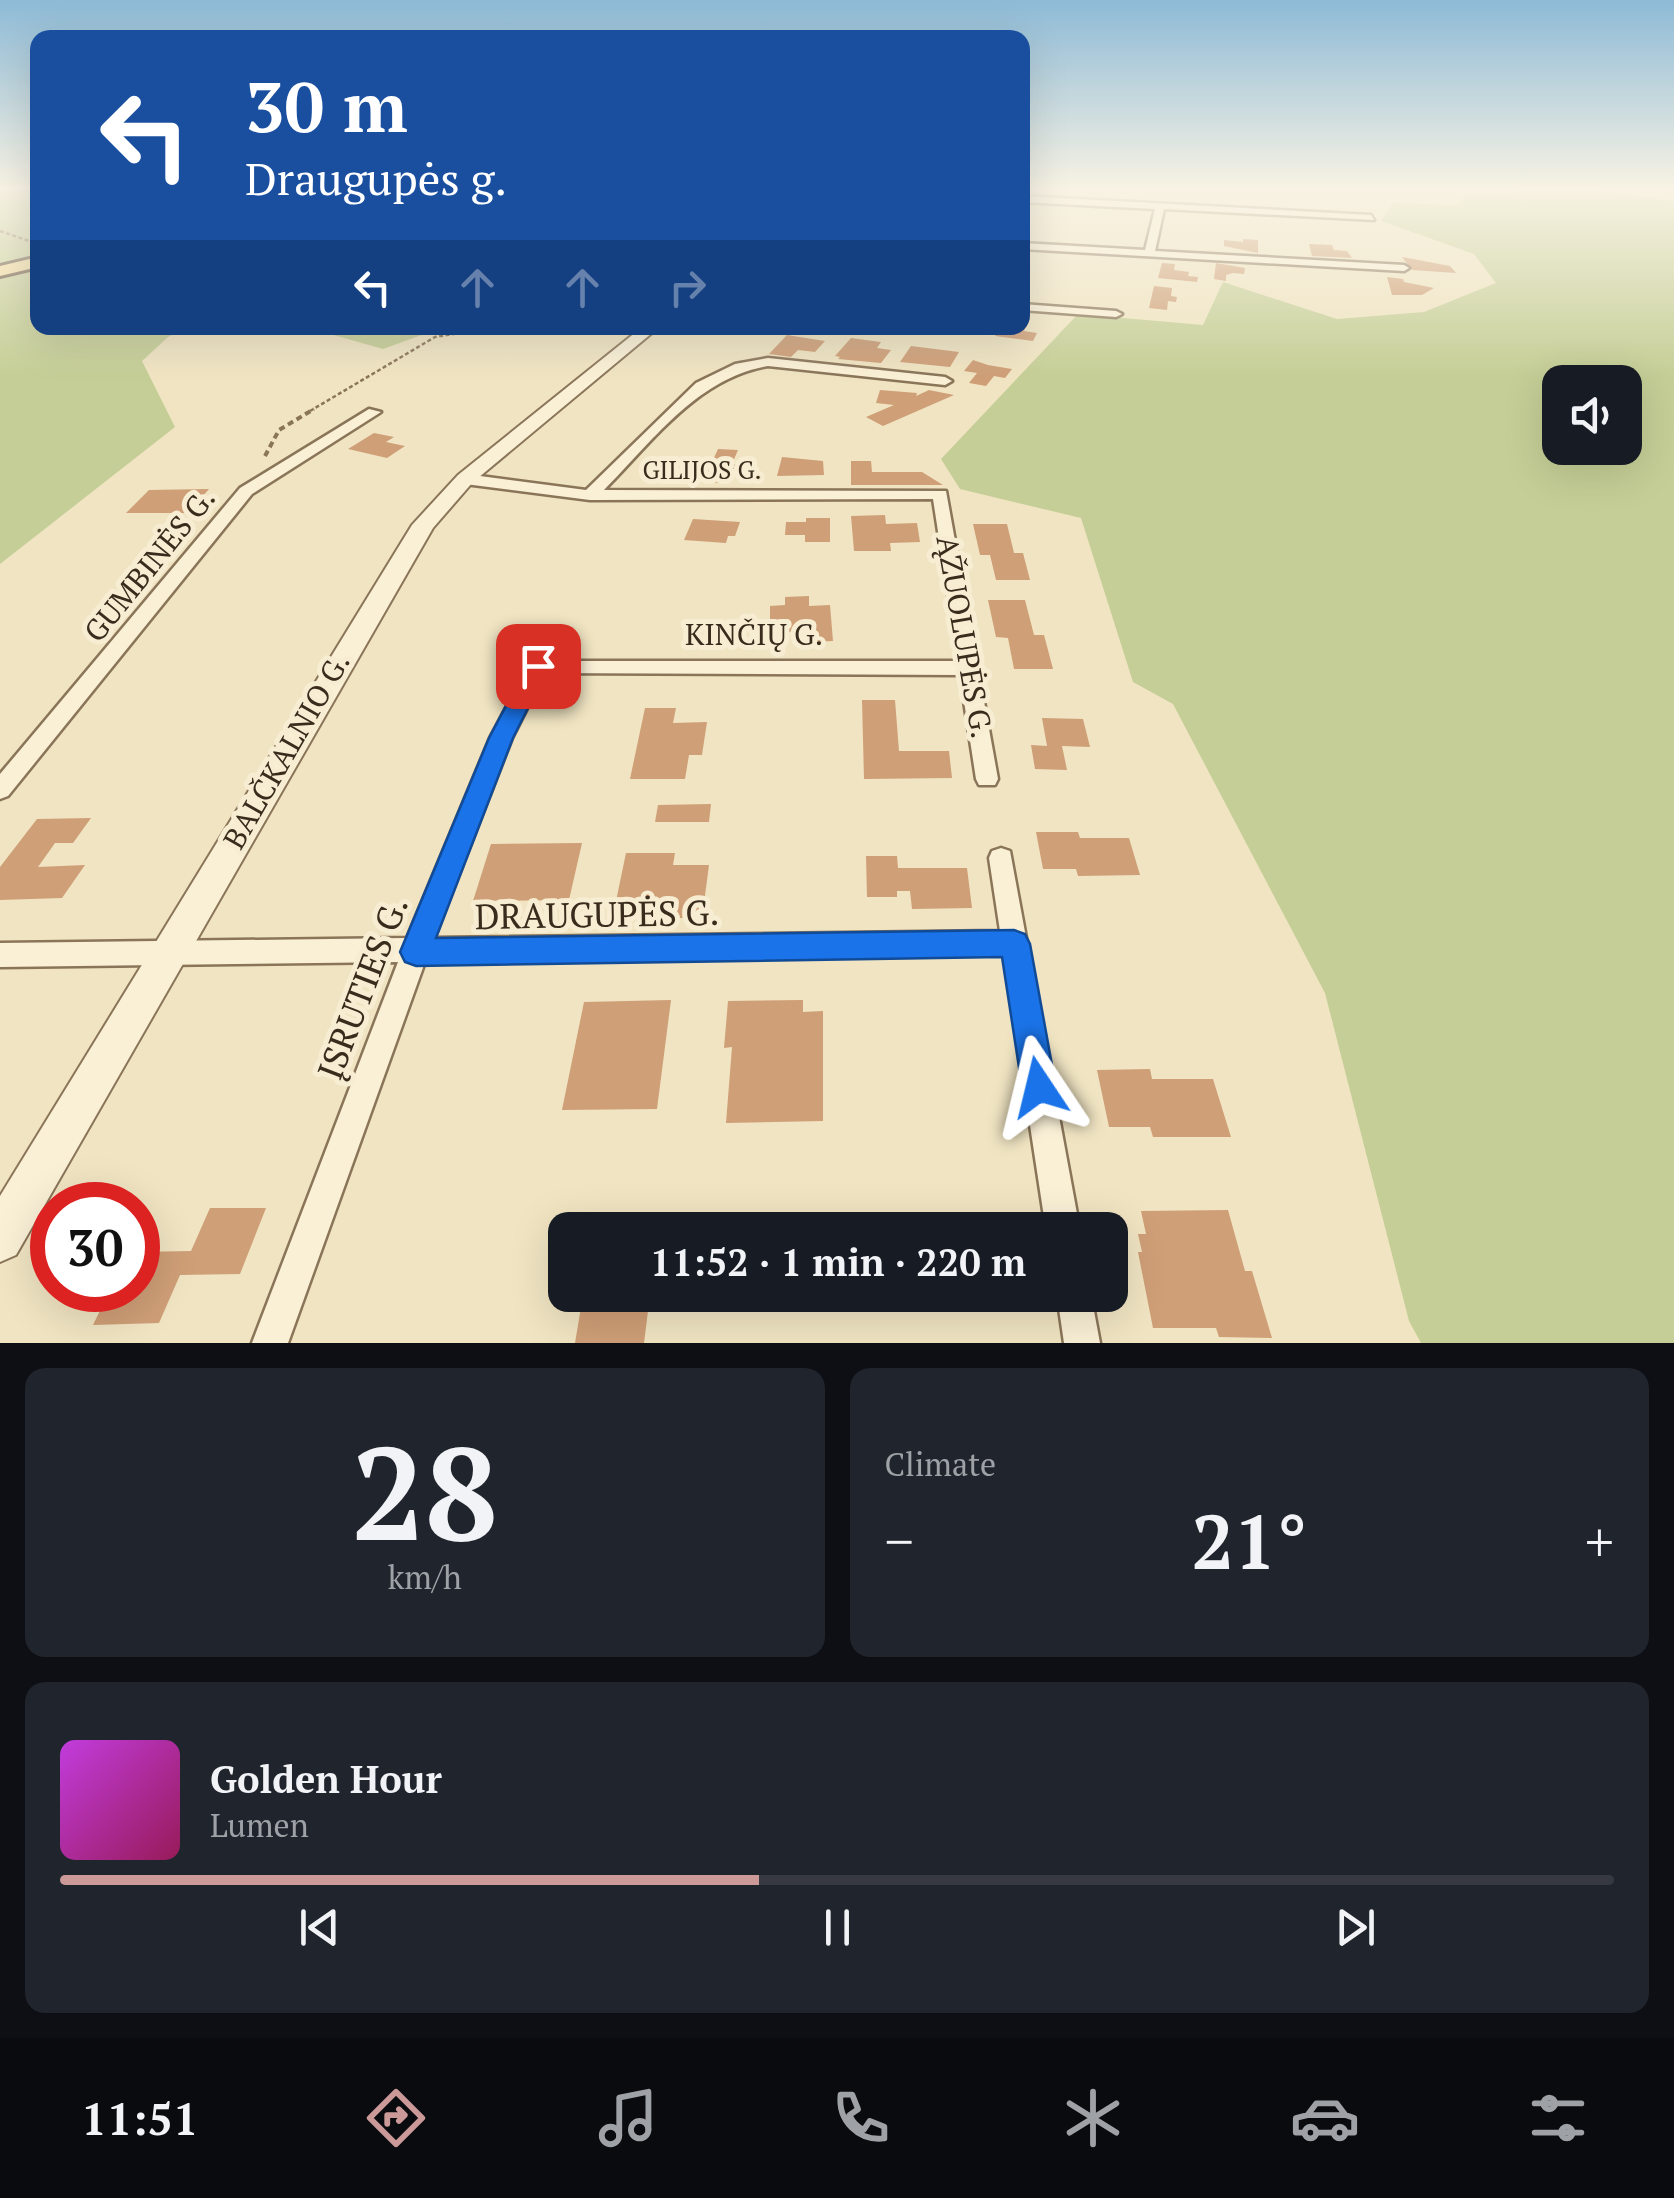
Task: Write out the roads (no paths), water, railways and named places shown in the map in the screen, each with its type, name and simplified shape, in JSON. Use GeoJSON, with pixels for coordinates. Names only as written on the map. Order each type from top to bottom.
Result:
{"type":"FeatureCollection","features":[{"type":"Feature","properties":{"kind":"main road"},"geometry":{"type":"LineString","coordinates":[[0,271],[30,264]]}},
{"type":"Feature","properties":{"kind":"street"},"geometry":{"type":"LineString","coordinates":[[1142,252],[1404,268]]}},
{"type":"Feature","properties":{"kind":"street"},"geometry":{"type":"LineString","coordinates":[[1030,308],[1116,314]]}},
{"type":"Feature","properties":{"kind":"street","name":"BALČKALNIO G."},"geometry":{"type":"LineString","coordinates":[[0,1239],[422,524],[465,479],[641,335]]}},
{"type":"Feature","properties":{"kind":"street"},"geometry":{"type":"LineString","coordinates":[[590,496],[702,386],[740,366],[768,362],[945,382]]}},
{"type":"Feature","properties":{"kind":"street","name":"GUMBINĖS G."},"geometry":{"type":"LineString","coordinates":[[0,790],[246,491],[374,412]]}},
{"type":"Feature","properties":{"kind":"street","name":"GILIJOS G."},"geometry":{"type":"LineString","coordinates":[[465,479],[590,496],[940,494]]}},
{"type":"Feature","properties":{"kind":"street","name":"ĄŽUOLUPĖS G."},"geometry":{"type":"LineString","coordinates":[[940,494],[988,779]]}},
{"type":"Feature","properties":{"kind":"street","name":"KINČIŲ G."},"geometry":{"type":"LineString","coordinates":[[538,666],[969,668]]}},
{"type":"Feature","properties":{"kind":"street","name":"ĮSRUTIES G."},"geometry":{"type":"LineString","coordinates":[[270,1343],[416,952],[501,738],[538,666]]}},
{"type":"Feature","properties":{"kind":"street"},"geometry":{"type":"LineString","coordinates":[[1001,858],[1060,1212]]}},
{"type":"Feature","properties":{"kind":"street","name":"DRAUGUPĖS G."},"geometry":{"type":"LineString","coordinates":[[0,955],[1014,944]]}},
{"type":"Feature","properties":{"kind":"street"},"geometry":{"type":"LineString","coordinates":[[1077,1312],[1082,1343]]}}]}
